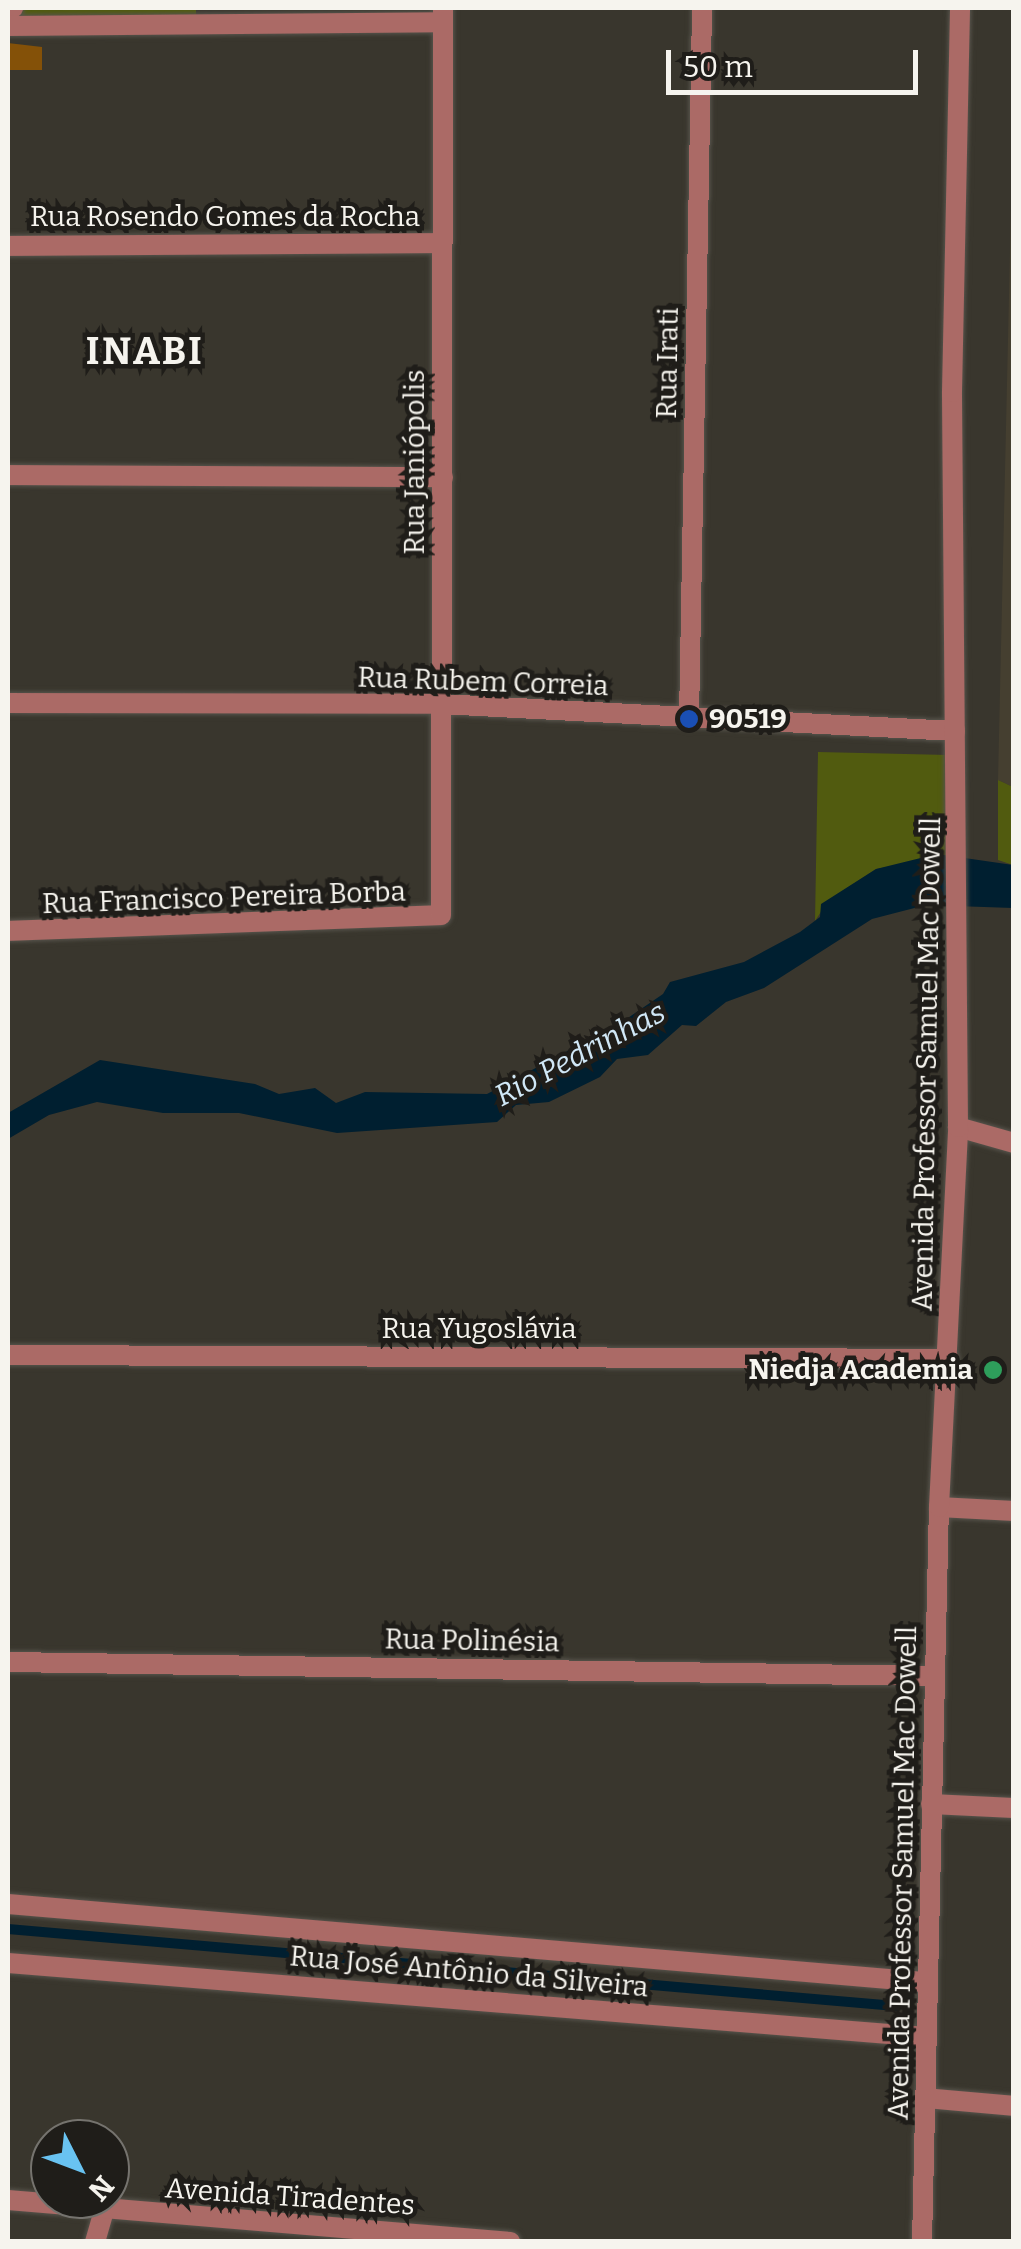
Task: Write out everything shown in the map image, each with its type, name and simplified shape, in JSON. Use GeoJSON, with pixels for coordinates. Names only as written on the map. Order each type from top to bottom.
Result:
{"type":"FeatureCollection","features":[{"type":"Feature","properties":{"kind":"street","name":"Rua Irati"},"geometry":{"type":"LineString","coordinates":[[689,719],[702,8]]}},
{"type":"Feature","properties":{"kind":"street","name":"Avenida Professor Samuel Mac Dowell"},"geometry":{"type":"LineString","coordinates":[[922,2242],[924,1982],[939,1506],[958,1127],[961,928],[952,392],[960,8]]}},
{"type":"Feature","properties":{"kind":"street"},"geometry":{"type":"LineString","coordinates":[[8,26],[196,14],[442,15]]}},
{"type":"Feature","properties":{"kind":"street","name":"Rua Janiópolis"},"geometry":{"type":"LineString","coordinates":[[441,915],[446,903],[441,704],[442,15]]}},
{"type":"Feature","properties":{"kind":"street","name":"Rua Rosendo Gomes da Rocha"},"geometry":{"type":"LineString","coordinates":[[8,246],[442,243]]}},
{"type":"Feature","properties":{"kind":"street"},"geometry":{"type":"LineString","coordinates":[[8,476],[443,477]]}},
{"type":"Feature","properties":{"kind":"street","name":"Rua Rubem Correia"},"geometry":{"type":"LineString","coordinates":[[8,703],[441,704],[955,731]]}},
{"type":"Feature","properties":{"kind":"street","name":"Rua Francisco Pereira Borba"},"geometry":{"type":"LineString","coordinates":[[8,932],[441,915]]}},
{"type":"Feature","properties":{"kind":"street"},"geometry":{"type":"LineString","coordinates":[[958,1127],[1014,1143]]}},
{"type":"Feature","properties":{"kind":"street","name":"Rua Yugoslávia"},"geometry":{"type":"LineString","coordinates":[[8,1355],[949,1359]]}},
{"type":"Feature","properties":{"kind":"street"},"geometry":{"type":"LineString","coordinates":[[939,1506],[1014,1511]]}},
{"type":"Feature","properties":{"kind":"street","name":"Rua Polinésia"},"geometry":{"type":"LineString","coordinates":[[8,1662],[935,1676]]}},
{"type":"Feature","properties":{"kind":"street"},"geometry":{"type":"LineString","coordinates":[[931,1804],[1014,1808]]}},
{"type":"Feature","properties":{"kind":"street","name":"Rua José Antônio da Silveira"},"geometry":{"type":"LineString","coordinates":[[8,1904],[924,1982]]}},
{"type":"Feature","properties":{"kind":"street","name":"Rua José Antônio da Silveira"},"geometry":{"type":"LineString","coordinates":[[8,1963],[926,2037]]}},
{"type":"Feature","properties":{"kind":"street"},"geometry":{"type":"LineString","coordinates":[[925,2098],[1014,2106]]}},
{"type":"Feature","properties":{"kind":"street","name":"Avenida Tiradentes"},"geometry":{"type":"LineString","coordinates":[[130,2213],[358,2235],[510,2242]]}},
{"type":"Feature","properties":{"kind":"shaded area"},"geometry":{"type":"Polygon","coordinates":[[[1013,118],[1013,787],[998,780],[1013,118]]]}},
{"type":"Feature","properties":{"kind":"green space"},"geometry":{"type":"Polygon","coordinates":[[[13,8],[196,8],[196,20],[8,26],[13,8]]]}},
{"type":"Feature","properties":{"kind":"green space"},"geometry":{"type":"Polygon","coordinates":[[[818,752],[949,755],[954,856],[876,869],[828,901],[815,921],[818,752]]]}},
{"type":"Feature","properties":{"kind":"green space"},"geometry":{"type":"Polygon","coordinates":[[[998,780],[1013,787],[1013,865],[998,860],[998,780]]]}},
{"type":"Feature","properties":{"kind":"water","name":"Rio Pedrinhas"},"geometry":{"type":"Polygon","coordinates":[[[937,854],[1013,865],[1013,908],[926,905],[872,919],[764,988],[726,1002],[696,1026],[682,1025],[648,1055],[617,1059],[600,1077],[549,1102],[516,1105],[497,1122],[337,1133],[239,1113],[163,1113],[97,1102],[49,1115],[8,1139],[8,1113],[100,1060],[255,1084],[279,1094],[315,1088],[336,1103],[365,1092],[487,1094],[622,1022],[663,994],[670,982],[744,962],[800,932],[820,917],[821,904],[876,869],[937,854]]]}},
{"type":"Feature","properties":{"kind":"building"},"geometry":{"type":"Polygon","coordinates":[[[8,43],[42,47],[42,70],[8,70],[8,43]]]}},
{"type":"Feature","properties":{"kind":"waterway"},"geometry":{"type":"LineString","coordinates":[[8,1929],[896,2006]]}},
{"type":"Feature","properties":{"kind":"place","name":"90519"},"geometry":{"type":"Point","coordinates":[689,719]}},
{"type":"Feature","properties":{"kind":"place","name":"Niedja Academia"},"geometry":{"type":"Point","coordinates":[993,1370]}},
{"type":"Feature","properties":{"kind":"district","name":"INABI"},"geometry":{"type":"Point","coordinates":[145,352]}}]}
